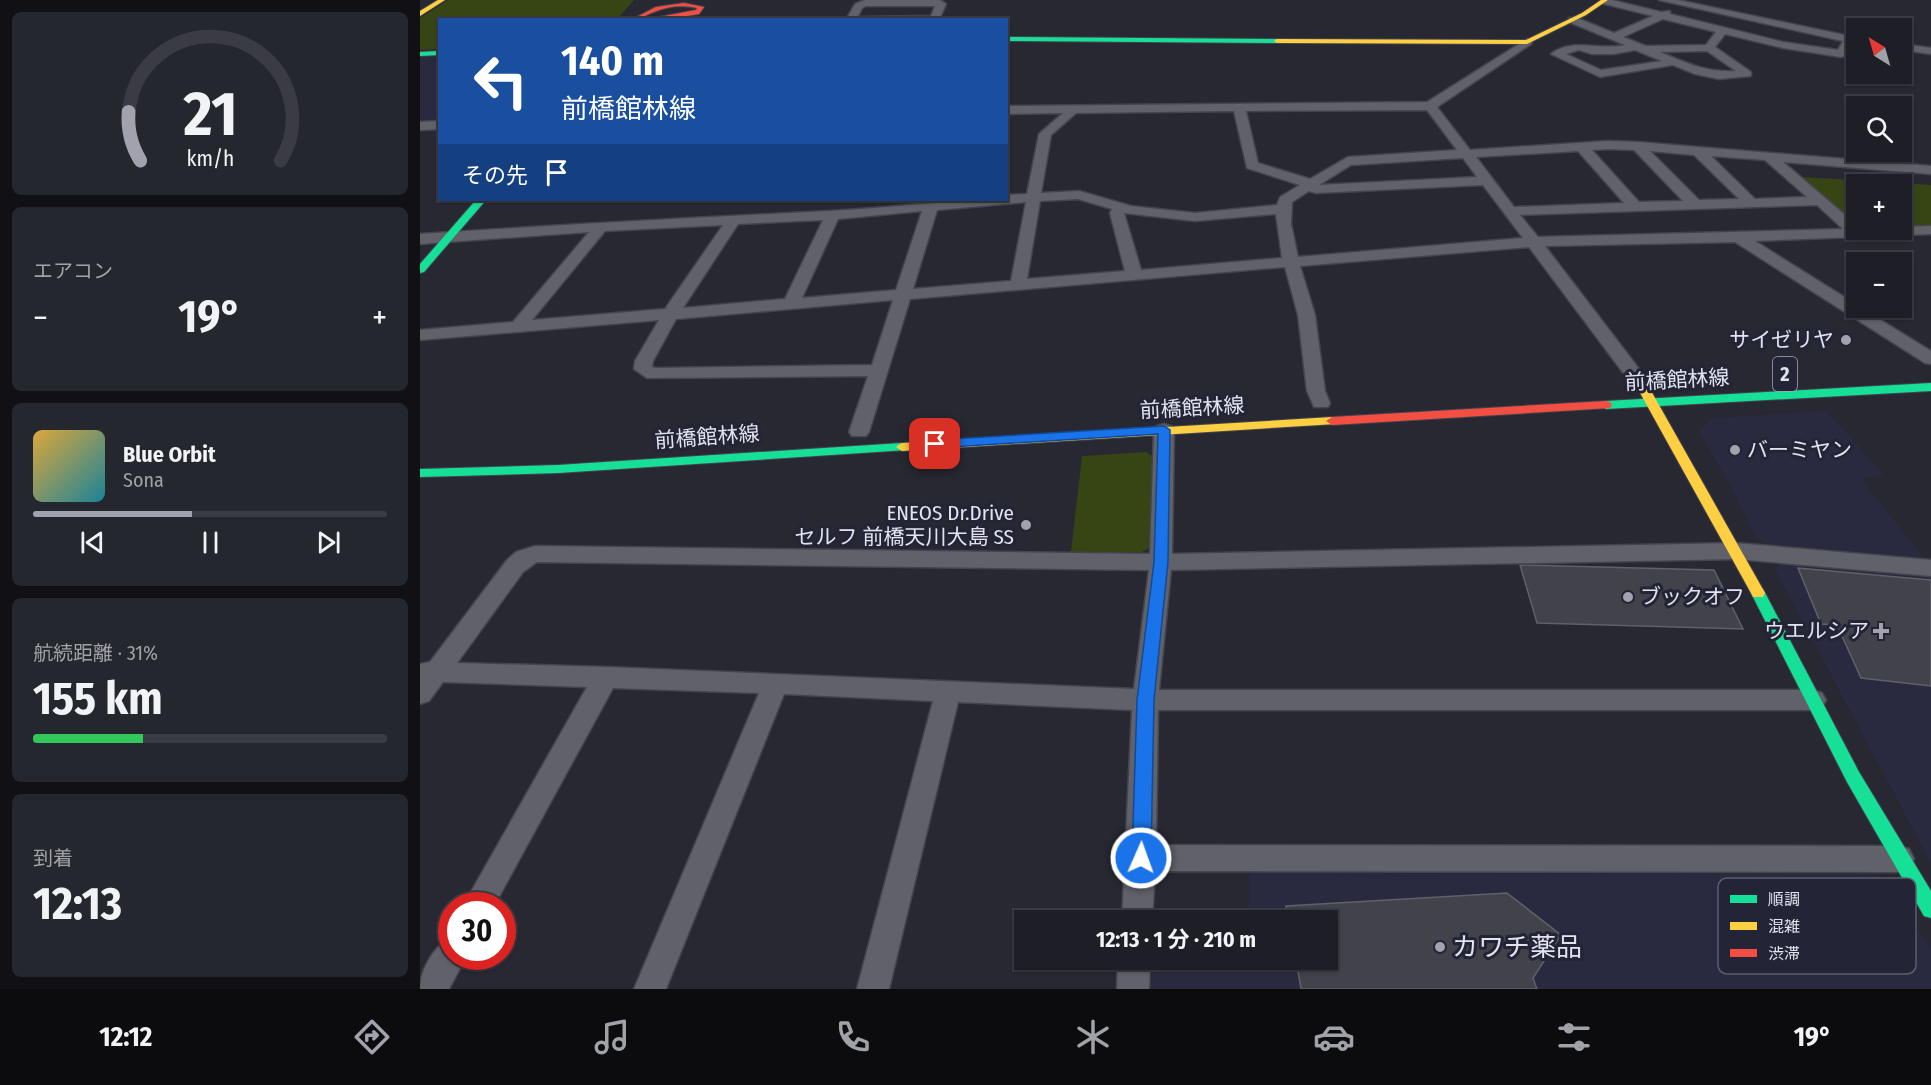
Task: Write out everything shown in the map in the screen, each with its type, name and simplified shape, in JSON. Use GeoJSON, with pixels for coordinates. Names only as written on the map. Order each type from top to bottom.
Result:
{"type":"FeatureCollection","features":[{"type":"Feature","properties":{"kind":"street"},"geometry":{"type":"LineString","coordinates":[[420,14],[442,0]]}},
{"type":"Feature","properties":{"kind":"street"},"geometry":{"type":"LineString","coordinates":[[1664,0],[1846,39]]}},
{"type":"Feature","properties":{"kind":"street"},"geometry":{"type":"LineString","coordinates":[[1008,110],[1430,106],[1527,42],[1573,20],[1604,1],[1783,45],[1841,54],[1846,48]]}},
{"type":"Feature","properties":{"kind":"street"},"geometry":{"type":"LineString","coordinates":[[852,18],[858,6],[865,3],[940,3],[934,18]]}},
{"type":"Feature","properties":{"kind":"street"},"geometry":{"type":"LineString","coordinates":[[637,18],[643,13],[664,6],[689,4],[701,8],[699,12],[661,18]]}},
{"type":"Feature","properties":{"kind":"street"},"geometry":{"type":"LineString","coordinates":[[1615,36],[1683,4]]}},
{"type":"Feature","properties":{"kind":"street"},"geometry":{"type":"LineString","coordinates":[[1573,20],[1615,36],[1640,48],[1699,72],[1719,76],[1747,74],[1709,48],[1640,48],[1592,51],[1579,47],[1556,54],[1600,74],[1674,62]]}},
{"type":"Feature","properties":{"kind":"street"},"geometry":{"type":"LineString","coordinates":[[1709,48],[1723,29]]}},
{"type":"Feature","properties":{"kind":"street"},"geometry":{"type":"LineString","coordinates":[[1008,39],[1527,42]]}},
{"type":"Feature","properties":{"kind":"street"},"geometry":{"type":"LineString","coordinates":[[1912,48],[1931,51]]}},
{"type":"Feature","properties":{"kind":"street"},"geometry":{"type":"LineString","coordinates":[[420,54],[438,53]]}},
{"type":"Feature","properties":{"kind":"street"},"geometry":{"type":"LineString","coordinates":[[1430,106],[1640,382],[1736,551],[1813,700],[1911,878]]}},
{"type":"Feature","properties":{"kind":"street"},"geometry":{"type":"LineString","coordinates":[[1239,108],[1252,165],[1316,189],[1488,181]]}},
{"type":"Feature","properties":{"kind":"street"},"geometry":{"type":"LineString","coordinates":[[1018,284],[1046,133],[1070,114],[1071,109]]}},
{"type":"Feature","properties":{"kind":"street"},"geometry":{"type":"LineString","coordinates":[[420,126],[438,125]]}},
{"type":"Feature","properties":{"kind":"street"},"geometry":{"type":"LineString","coordinates":[[1638,146],[1694,204]]}},
{"type":"Feature","properties":{"kind":"street"},"geometry":{"type":"LineString","coordinates":[[1321,403],[1316,391],[1304,302],[1290,262],[1282,209],[1284,200],[1311,186],[1348,161],[1466,153],[1488,154],[1638,146],[1931,170]]}},
{"type":"Feature","properties":{"kind":"street"},"geometry":{"type":"LineString","coordinates":[[1583,148],[1634,206]]}},
{"type":"Feature","properties":{"kind":"street"},"geometry":{"type":"LineString","coordinates":[[1698,151],[1750,203]]}},
{"type":"Feature","properties":{"kind":"street"},"geometry":{"type":"LineString","coordinates":[[1769,157],[1846,223]]}},
{"type":"Feature","properties":{"kind":"street"},"geometry":{"type":"LineString","coordinates":[[1008,199],[1079,195],[1120,208],[1195,217],[1282,209]]}},
{"type":"Feature","properties":{"kind":"street"},"geometry":{"type":"LineString","coordinates":[[420,270],[480,201]]}},
{"type":"Feature","properties":{"kind":"street"},"geometry":{"type":"LineString","coordinates":[[420,239],[833,215],[986,201]]}},
{"type":"Feature","properties":{"kind":"street"},"geometry":{"type":"LineString","coordinates":[[1510,211],[1821,201]]}},
{"type":"Feature","properties":{"kind":"street"},"geometry":{"type":"LineString","coordinates":[[859,432],[931,207]]}},
{"type":"Feature","properties":{"kind":"street"},"geometry":{"type":"LineString","coordinates":[[1120,208],[1117,213],[1134,274]]}},
{"type":"Feature","properties":{"kind":"street"},"geometry":{"type":"LineString","coordinates":[[791,304],[833,215]]}},
{"type":"Feature","properties":{"kind":"street"},"geometry":{"type":"LineString","coordinates":[[734,220],[671,313],[644,361],[643,369],[646,372],[878,370]]}},
{"type":"Feature","properties":{"kind":"street"},"geometry":{"type":"LineString","coordinates":[[518,327],[600,228]]}},
{"type":"Feature","properties":{"kind":"street"},"geometry":{"type":"LineString","coordinates":[[1912,231],[1931,230]]}},
{"type":"Feature","properties":{"kind":"street"},"geometry":{"type":"LineString","coordinates":[[420,335],[1532,242],[1846,232]]}},
{"type":"Feature","properties":{"kind":"street"},"geometry":{"type":"LineString","coordinates":[[1738,237],[1927,364]]}},
{"type":"Feature","properties":{"kind":"street","name":"前橋館林線"},"geometry":{"type":"LineString","coordinates":[[420,473],[558,469],[1164,430],[1931,387]]}},
{"type":"Feature","properties":{"kind":"street"},"geometry":{"type":"LineString","coordinates":[[1138,910],[1145,700],[1161,562],[1164,430]]}},
{"type":"Feature","properties":{"kind":"street"},"geometry":{"type":"LineString","coordinates":[[420,694],[428,672],[515,566],[524,558],[535,554],[1161,562],[1736,551],[1931,567]]}},
{"type":"Feature","properties":{"kind":"street"},"geometry":{"type":"LineString","coordinates":[[428,672],[606,677],[1145,700],[1813,700]]}},
{"type":"Feature","properties":{"kind":"street"},"geometry":{"type":"LineString","coordinates":[[486,892],[606,677]]}},
{"type":"Feature","properties":{"kind":"street"},"geometry":{"type":"LineString","coordinates":[[650,989],[776,684]]}},
{"type":"Feature","properties":{"kind":"street"},"geometry":{"type":"LineString","coordinates":[[873,989],[948,692]]}},
{"type":"Feature","properties":{"kind":"street"},"geometry":{"type":"LineString","coordinates":[[1141,858],[1899,859]]}},
{"type":"Feature","properties":{"kind":"street"},"geometry":{"type":"LineString","coordinates":[[1916,886],[1931,909]]}},
{"type":"Feature","properties":{"kind":"street"},"geometry":{"type":"LineString","coordinates":[[431,989],[442,970]]}},
{"type":"Feature","properties":{"kind":"street"},"geometry":{"type":"LineString","coordinates":[[1132,989],[1133,970]]}},
{"type":"Feature","properties":{"kind":"shaded area"},"geometry":{"type":"Polygon","coordinates":[[[438,56],[438,123],[420,124],[420,57],[438,56]]]}},
{"type":"Feature","properties":{"kind":"shaded area"},"geometry":{"type":"Polygon","coordinates":[[[1827,411],[1884,475],[1861,479],[1925,559],[1767,544],[1755,536],[1734,492],[1699,431],[1712,418],[1827,411]]]}},
{"type":"Feature","properties":{"kind":"shaded area"},"geometry":{"type":"Polygon","coordinates":[[[1781,562],[1931,576],[1931,863],[1774,568],[1781,562]]]}},
{"type":"Feature","properties":{"kind":"shaded area"},"geometry":{"type":"Polygon","coordinates":[[[1249,873],[1869,874],[1875,878],[1718,878],[1718,974],[1916,974],[1916,928],[1931,949],[1931,989],[1151,989],[1152,970],[1338,970],[1338,910],[1249,910],[1249,873]]]}},
{"type":"Feature","properties":{"kind":"green space"},"geometry":{"type":"Polygon","coordinates":[[[448,0],[634,0],[618,18],[438,18],[438,49],[420,50],[420,18],[448,0]]]}},
{"type":"Feature","properties":{"kind":"green space"},"geometry":{"type":"Polygon","coordinates":[[[1801,177],[1846,180],[1846,215],[1801,177]]]}},
{"type":"Feature","properties":{"kind":"green space"},"geometry":{"type":"Polygon","coordinates":[[[1912,184],[1931,185],[1931,226],[1912,226],[1912,184]]]}},
{"type":"Feature","properties":{"kind":"green space"},"geometry":{"type":"Polygon","coordinates":[[[1146,452],[1153,457],[1152,546],[1142,552],[1071,552],[1082,456],[1146,452]]]}},
{"type":"Feature","properties":{"kind":"building","name":"ブックオフ"},"geometry":{"type":"Polygon","coordinates":[[[1520,565],[1714,570],[1743,629],[1537,623],[1520,565]]]}},
{"type":"Feature","properties":{"kind":"building"},"geometry":{"type":"Polygon","coordinates":[[[1798,568],[1931,580],[1931,686],[1861,678],[1837,625],[1821,624],[1798,568]]]}},
{"type":"Feature","properties":{"kind":"building","name":"カワチ薬品"},"geometry":{"type":"Polygon","coordinates":[[[1507,893],[1561,935],[1533,978],[1537,989],[1301,989],[1298,970],[1338,970],[1338,910],[1286,910],[1286,906],[1507,893]]]}},
{"type":"Feature","properties":{"kind":"traffic: fast"},"geometry":{"type":"LineString","coordinates":[[1008,39],[1277,41]]}},
{"type":"Feature","properties":{"kind":"traffic: fast"},"geometry":{"type":"LineString","coordinates":[[420,54],[438,53]]}},
{"type":"Feature","properties":{"kind":"traffic: fast"},"geometry":{"type":"LineString","coordinates":[[420,270],[480,201]]}},
{"type":"Feature","properties":{"kind":"traffic: fast"},"geometry":{"type":"LineString","coordinates":[[1606,405],[1931,387]]}},
{"type":"Feature","properties":{"kind":"traffic: fast"},"geometry":{"type":"LineString","coordinates":[[420,473],[558,469],[902,447]]}},
{"type":"Feature","properties":{"kind":"traffic: fast"},"geometry":{"type":"LineString","coordinates":[[1758,593],[1853,777],[1913,878]]}},
{"type":"Feature","properties":{"kind":"traffic: fast"},"geometry":{"type":"LineString","coordinates":[[1916,884],[1931,909]]}},
{"type":"Feature","properties":{"kind":"traffic: slow"},"geometry":{"type":"LineString","coordinates":[[420,14],[442,0]]}},
{"type":"Feature","properties":{"kind":"traffic: slow"},"geometry":{"type":"LineString","coordinates":[[1277,41],[1527,42],[1584,14],[1605,0]]}},
{"type":"Feature","properties":{"kind":"traffic: slow"},"geometry":{"type":"LineString","coordinates":[[1640,382],[1758,593]]}},
{"type":"Feature","properties":{"kind":"traffic: slow"},"geometry":{"type":"LineString","coordinates":[[902,447],[1332,421]]}},
{"type":"Feature","properties":{"kind":"traffic: jam"},"geometry":{"type":"LineString","coordinates":[[637,18],[649,11],[666,6],[701,7],[699,12],[659,18]]}},
{"type":"Feature","properties":{"kind":"traffic: jam"},"geometry":{"type":"LineString","coordinates":[[1332,421],[1606,405]]}},
{"type":"Feature","properties":{"kind":"place","name":"サイゼリヤ"},"geometry":{"type":"Point","coordinates":[1846,340]}},
{"type":"Feature","properties":{"kind":"place","name":"バーミヤン"},"geometry":{"type":"Point","coordinates":[1735,450]}},
{"type":"Feature","properties":{"kind":"place","name":"ENEOS Dr.Drive セルフ 前橋天川大島 SS"},"geometry":{"type":"Point","coordinates":[1026,525]}},
{"type":"Feature","properties":{"kind":"place","name":"ブックオフ"},"geometry":{"type":"Point","coordinates":[1628,597]}},
{"type":"Feature","properties":{"kind":"place","name":"ウエルシア"},"geometry":{"type":"Point","coordinates":[1881,631]}},
{"type":"Feature","properties":{"kind":"place","name":"カワチ薬品"},"geometry":{"type":"Point","coordinates":[1440,947]}},
{"type":"Feature","properties":{"kind":"route"},"geometry":{"type":"LineString","coordinates":[[935,444],[1164,430],[1161,562],[1145,700],[1141,858]]}}]}
